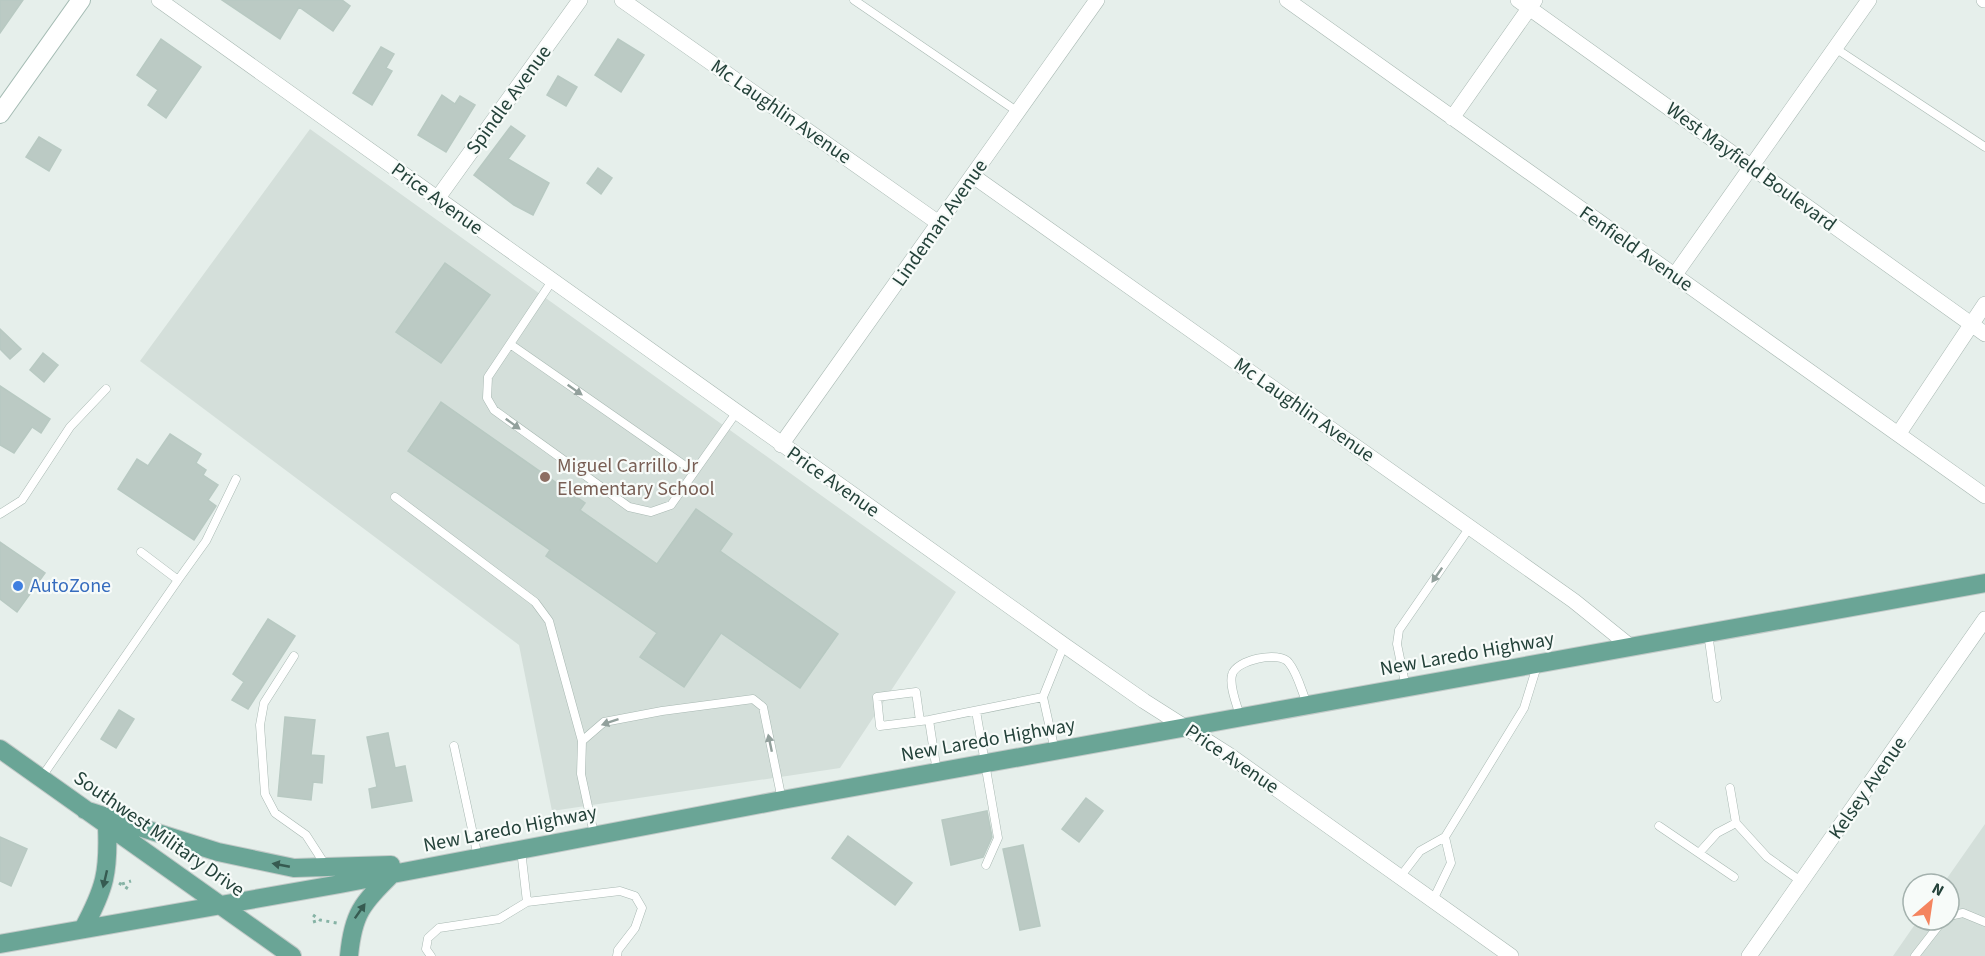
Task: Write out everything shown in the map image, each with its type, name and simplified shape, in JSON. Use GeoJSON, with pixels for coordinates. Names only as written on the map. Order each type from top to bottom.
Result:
{"type":"FeatureCollection","features":[{"type":"Feature","properties":{"kind":"main road"},"geometry":{"type":"LineString","coordinates":[[0,114],[81,0]]}},
{"type":"Feature","properties":{"kind":"main road","name":"New Laredo Highway"},"geometry":{"type":"LineString","coordinates":[[0,946],[219,904],[340,885],[782,800],[1985,583]]}},
{"type":"Feature","properties":{"kind":"main road","name":"Southwest Military Drive"},"geometry":{"type":"LineString","coordinates":[[0,749],[292,956]]}},
{"type":"Feature","properties":{"kind":"main road"},"geometry":{"type":"LineString","coordinates":[[86,810],[218,852],[294,868],[444,864]]}},
{"type":"Feature","properties":{"kind":"main road"},"geometry":{"type":"LineString","coordinates":[[83,929],[101,895],[107,871],[107,826]]}},
{"type":"Feature","properties":{"kind":"main road"},"geometry":{"type":"LineString","coordinates":[[349,956],[352,926],[356,915],[392,874]]}},
{"type":"Feature","properties":{"kind":"street","name":"Price Avenue"},"geometry":{"type":"LineString","coordinates":[[159,0],[781,445],[1064,645],[1229,755],[1511,956]]}},
{"type":"Feature","properties":{"kind":"street","name":"Spindle Avenue"},"geometry":{"type":"LineString","coordinates":[[437,199],[580,0]]}},
{"type":"Feature","properties":{"kind":"street","name":"Mc Laughlin Avenue"},"geometry":{"type":"LineString","coordinates":[[622,0],[940,224]]}},
{"type":"Feature","properties":{"kind":"street","name":"Fenfield Avenue"},"geometry":{"type":"LineString","coordinates":[[1287,0],[1985,496]]}},
{"type":"Feature","properties":{"kind":"street"},"geometry":{"type":"LineString","coordinates":[[1674,276],[1869,0]]}},
{"type":"Feature","properties":{"kind":"street","name":"Lindeman Avenue"},"geometry":{"type":"LineString","coordinates":[[781,445],[940,224],[1091,2]]}},
{"type":"Feature","properties":{"kind":"street"},"geometry":{"type":"LineString","coordinates":[[1452,118],[1527,3]]}},
{"type":"Feature","properties":{"kind":"street","name":"West Mayfield Boulevard"},"geometry":{"type":"LineString","coordinates":[[1527,3],[1985,334]]}},
{"type":"Feature","properties":{"kind":"street","name":"Mc Laughlin Avenue"},"geometry":{"type":"LineString","coordinates":[[973,176],[1574,601],[1631,647]]}},
{"type":"Feature","properties":{"kind":"street"},"geometry":{"type":"LineString","coordinates":[[1899,433],[1985,304]]}},
{"type":"Feature","properties":{"kind":"street","name":"Kelsey Avenue"},"geometry":{"type":"LineString","coordinates":[[1749,956],[1985,619]]}},
{"type":"Feature","properties":{"kind":"lane"},"geometry":{"type":"LineString","coordinates":[[854,0],[1018,112]]}},
{"type":"Feature","properties":{"kind":"lane"},"geometry":{"type":"LineString","coordinates":[[1835,48],[1985,147]]}},
{"type":"Feature","properties":{"kind":"lane"},"geometry":{"type":"LineString","coordinates":[[552,281],[488,377],[487,398],[494,410],[628,507],[651,512],[671,506],[736,413]]}},
{"type":"Feature","properties":{"kind":"lane"},"geometry":{"type":"LineString","coordinates":[[510,344],[694,472]]}},
{"type":"Feature","properties":{"kind":"lane"},"geometry":{"type":"LineString","coordinates":[[0,514],[22,500],[70,427],[106,389]]}},
{"type":"Feature","properties":{"kind":"lane"},"geometry":{"type":"LineString","coordinates":[[41,778],[206,541],[236,479]]}},
{"type":"Feature","properties":{"kind":"lane"},"geometry":{"type":"LineString","coordinates":[[395,497],[535,602],[549,621],[582,741],[580,774],[594,835]]}},
{"type":"Feature","properties":{"kind":"lane"},"geometry":{"type":"LineString","coordinates":[[1406,688],[1397,644],[1399,630],[1470,527]]}},
{"type":"Feature","properties":{"kind":"lane"},"geometry":{"type":"LineString","coordinates":[[141,552],[178,580]]}},
{"type":"Feature","properties":{"kind":"lane"},"geometry":{"type":"LineString","coordinates":[[1708,633],[1717,698]]}},
{"type":"Feature","properties":{"kind":"lane"},"geometry":{"type":"LineString","coordinates":[[1055,752],[1043,697],[1064,645]]}},
{"type":"Feature","properties":{"kind":"lane"},"geometry":{"type":"LineString","coordinates":[[294,656],[264,703],[260,725],[267,804],[275,813],[306,836],[340,885]]}},
{"type":"Feature","properties":{"kind":"lane"},"geometry":{"type":"LineString","coordinates":[[1240,718],[1231,677],[1240,665],[1267,656],[1281,657],[1288,661],[1308,706]]}},
{"type":"Feature","properties":{"kind":"lane"},"geometry":{"type":"LineString","coordinates":[[1401,877],[1420,851],[1445,837],[1524,708],[1537,664]]}},
{"type":"Feature","properties":{"kind":"lane"},"geometry":{"type":"LineString","coordinates":[[920,721],[916,692],[877,697],[880,726],[929,720],[1043,697]]}},
{"type":"Feature","properties":{"kind":"lane"},"geometry":{"type":"LineString","coordinates":[[582,741],[604,722],[662,711],[753,699],[763,707],[782,800]]}},
{"type":"Feature","properties":{"kind":"lane"},"geometry":{"type":"LineString","coordinates":[[976,711],[998,837],[986,865]]}},
{"type":"Feature","properties":{"kind":"lane"},"geometry":{"type":"LineString","coordinates":[[929,720],[937,773]]}},
{"type":"Feature","properties":{"kind":"lane"},"geometry":{"type":"LineString","coordinates":[[454,746],[478,857]]}},
{"type":"Feature","properties":{"kind":"lane"},"geometry":{"type":"LineString","coordinates":[[1730,788],[1736,823],[1767,857],[1802,882]]}},
{"type":"Feature","properties":{"kind":"lane"},"geometry":{"type":"LineString","coordinates":[[1699,853],[1717,833],[1736,823]]}},
{"type":"Feature","properties":{"kind":"lane"},"geometry":{"type":"LineString","coordinates":[[1659,826],[1734,877]]}},
{"type":"Feature","properties":{"kind":"lane"},"geometry":{"type":"LineString","coordinates":[[1433,900],[1451,863],[1445,837]]}},
{"type":"Feature","properties":{"kind":"lane"},"geometry":{"type":"LineString","coordinates":[[521,849],[528,902]]}},
{"type":"Feature","properties":{"kind":"lane"},"geometry":{"type":"LineString","coordinates":[[431,956],[426,949],[428,938],[438,928],[499,919],[528,902],[620,891],[635,896],[642,908],[635,928],[618,950],[617,956]]}},
{"type":"Feature","properties":{"kind":"lane"},"geometry":{"type":"LineString","coordinates":[[1961,913],[1985,922]]}},
{"type":"Feature","properties":{"kind":"lane"},"geometry":{"type":"LineString","coordinates":[[1915,956],[1934,932]]}},
{"type":"Feature","properties":{"kind":"lane"},"geometry":{"type":"LineString","coordinates":[[0,946],[3,956]]}},
{"type":"Feature","properties":{"kind":"path"},"geometry":{"type":"LineString","coordinates":[[130,890],[122,885],[131,881]]}},
{"type":"Feature","properties":{"kind":"path"},"geometry":{"type":"LineString","coordinates":[[313,915],[320,920]]}},
{"type":"Feature","properties":{"kind":"path"},"geometry":{"type":"LineString","coordinates":[[314,922],[320,920],[337,922]]}},
{"type":"Feature","properties":{"kind":"shaded area","name":"Miguel Carrillo Jr Elementary School"},"geometry":{"type":"Polygon","coordinates":[[[310,129],[956,592],[840,768],[552,811],[519,645],[140,361],[310,129]]]}},
{"type":"Feature","properties":{"kind":"shaded area"},"geometry":{"type":"Polygon","coordinates":[[[1985,824],[1985,956],[1893,956],[1910,932],[1961,932],[1961,872],[1951,872],[1985,824]]]}},
{"type":"Feature","properties":{"kind":"building"},"geometry":{"type":"Polygon","coordinates":[[[0,0],[23,0],[0,33],[0,0]]]}},
{"type":"Feature","properties":{"kind":"building"},"geometry":{"type":"Polygon","coordinates":[[[222,0],[342,0],[350,6],[333,31],[299,7],[280,39],[222,0]]]}},
{"type":"Feature","properties":{"kind":"building"},"geometry":{"type":"Polygon","coordinates":[[[161,39],[201,67],[166,118],[148,105],[158,90],[137,75],[161,39]]]}},
{"type":"Feature","properties":{"kind":"building"},"geometry":{"type":"Polygon","coordinates":[[[618,39],[644,55],[621,92],[595,75],[618,39]]]}},
{"type":"Feature","properties":{"kind":"building"},"geometry":{"type":"Polygon","coordinates":[[[381,47],[394,54],[386,68],[392,71],[372,105],[353,93],[381,47]]]}},
{"type":"Feature","properties":{"kind":"building"},"geometry":{"type":"Polygon","coordinates":[[[558,76],[577,87],[566,106],[547,95],[558,76]]]}},
{"type":"Feature","properties":{"kind":"building"},"geometry":{"type":"Polygon","coordinates":[[[442,95],[455,104],[460,96],[475,105],[446,152],[418,135],[442,95]]]}},
{"type":"Feature","properties":{"kind":"building"},"geometry":{"type":"Polygon","coordinates":[[[511,126],[525,136],[508,159],[549,183],[533,215],[514,205],[474,175],[511,126]]]}},
{"type":"Feature","properties":{"kind":"building"},"geometry":{"type":"Polygon","coordinates":[[[39,137],[61,150],[49,171],[26,157],[39,137]]]}},
{"type":"Feature","properties":{"kind":"building"},"geometry":{"type":"Polygon","coordinates":[[[598,168],[612,178],[601,194],[587,183],[598,168]]]}},
{"type":"Feature","properties":{"kind":"building"},"geometry":{"type":"Polygon","coordinates":[[[445,263],[490,295],[441,363],[396,332],[445,263]]]}},
{"type":"Feature","properties":{"kind":"building"},"geometry":{"type":"Polygon","coordinates":[[[0,329],[21,349],[10,359],[0,349],[0,329]]]}},
{"type":"Feature","properties":{"kind":"building"},"geometry":{"type":"Polygon","coordinates":[[[43,353],[58,365],[44,382],[30,370],[43,353]]]}},
{"type":"Feature","properties":{"kind":"building"},"geometry":{"type":"Polygon","coordinates":[[[0,386],[50,419],[41,433],[32,427],[14,453],[0,445],[0,386]]]}},
{"type":"Feature","properties":{"kind":"building"},"geometry":{"type":"Polygon","coordinates":[[[441,402],[585,503],[580,510],[657,564],[696,509],[732,534],[720,551],[838,634],[800,688],[721,633],[684,687],[640,657],[657,633],[546,556],[550,550],[408,451],[441,402]]]}},
{"type":"Feature","properties":{"kind":"building"},"geometry":{"type":"Polygon","coordinates":[[[170,434],[201,454],[196,463],[206,470],[203,475],[218,485],[208,500],[216,506],[194,540],[118,489],[137,459],[148,466],[170,434]]]}},
{"type":"Feature","properties":{"kind":"building","name":"AutoZone"},"geometry":{"type":"Polygon","coordinates":[[[0,542],[45,573],[17,612],[0,599],[0,542]]]}},
{"type":"Feature","properties":{"kind":"building"},"geometry":{"type":"Polygon","coordinates":[[[268,619],[295,636],[248,709],[232,700],[244,682],[233,674],[268,619]]]}},
{"type":"Feature","properties":{"kind":"building"},"geometry":{"type":"Polygon","coordinates":[[[119,710],[134,719],[116,748],[101,739],[119,710]]]}},
{"type":"Feature","properties":{"kind":"building"},"geometry":{"type":"Polygon","coordinates":[[[285,717],[315,720],[311,755],[324,756],[322,783],[313,782],[311,800],[278,796],[285,717]]]}},
{"type":"Feature","properties":{"kind":"building"},"geometry":{"type":"Polygon","coordinates":[[[388,733],[395,768],[405,766],[412,801],[372,808],[369,789],[377,787],[367,737],[388,733]]]}},
{"type":"Feature","properties":{"kind":"building"},"geometry":{"type":"Polygon","coordinates":[[[1086,798],[1103,811],[1079,842],[1062,829],[1086,798]]]}},
{"type":"Feature","properties":{"kind":"building"},"geometry":{"type":"Polygon","coordinates":[[[987,811],[992,837],[983,857],[951,865],[942,820],[987,811]]]}},
{"type":"Feature","properties":{"kind":"building"},"geometry":{"type":"Polygon","coordinates":[[[848,836],[912,883],[895,905],[832,858],[848,836]]]}},
{"type":"Feature","properties":{"kind":"building"},"geometry":{"type":"Polygon","coordinates":[[[0,837],[27,849],[11,886],[0,881],[0,837]]]}},
{"type":"Feature","properties":{"kind":"building"},"geometry":{"type":"Polygon","coordinates":[[[1023,845],[1040,926],[1020,930],[1003,849],[1023,845]]]}},
{"type":"Feature","properties":{"kind":"place","name":"Miguel Carrillo Jr Elementary School"},"geometry":{"type":"Point","coordinates":[545,477]}},
{"type":"Feature","properties":{"kind":"place","name":"AutoZone"},"geometry":{"type":"Point","coordinates":[18,586]}}]}
